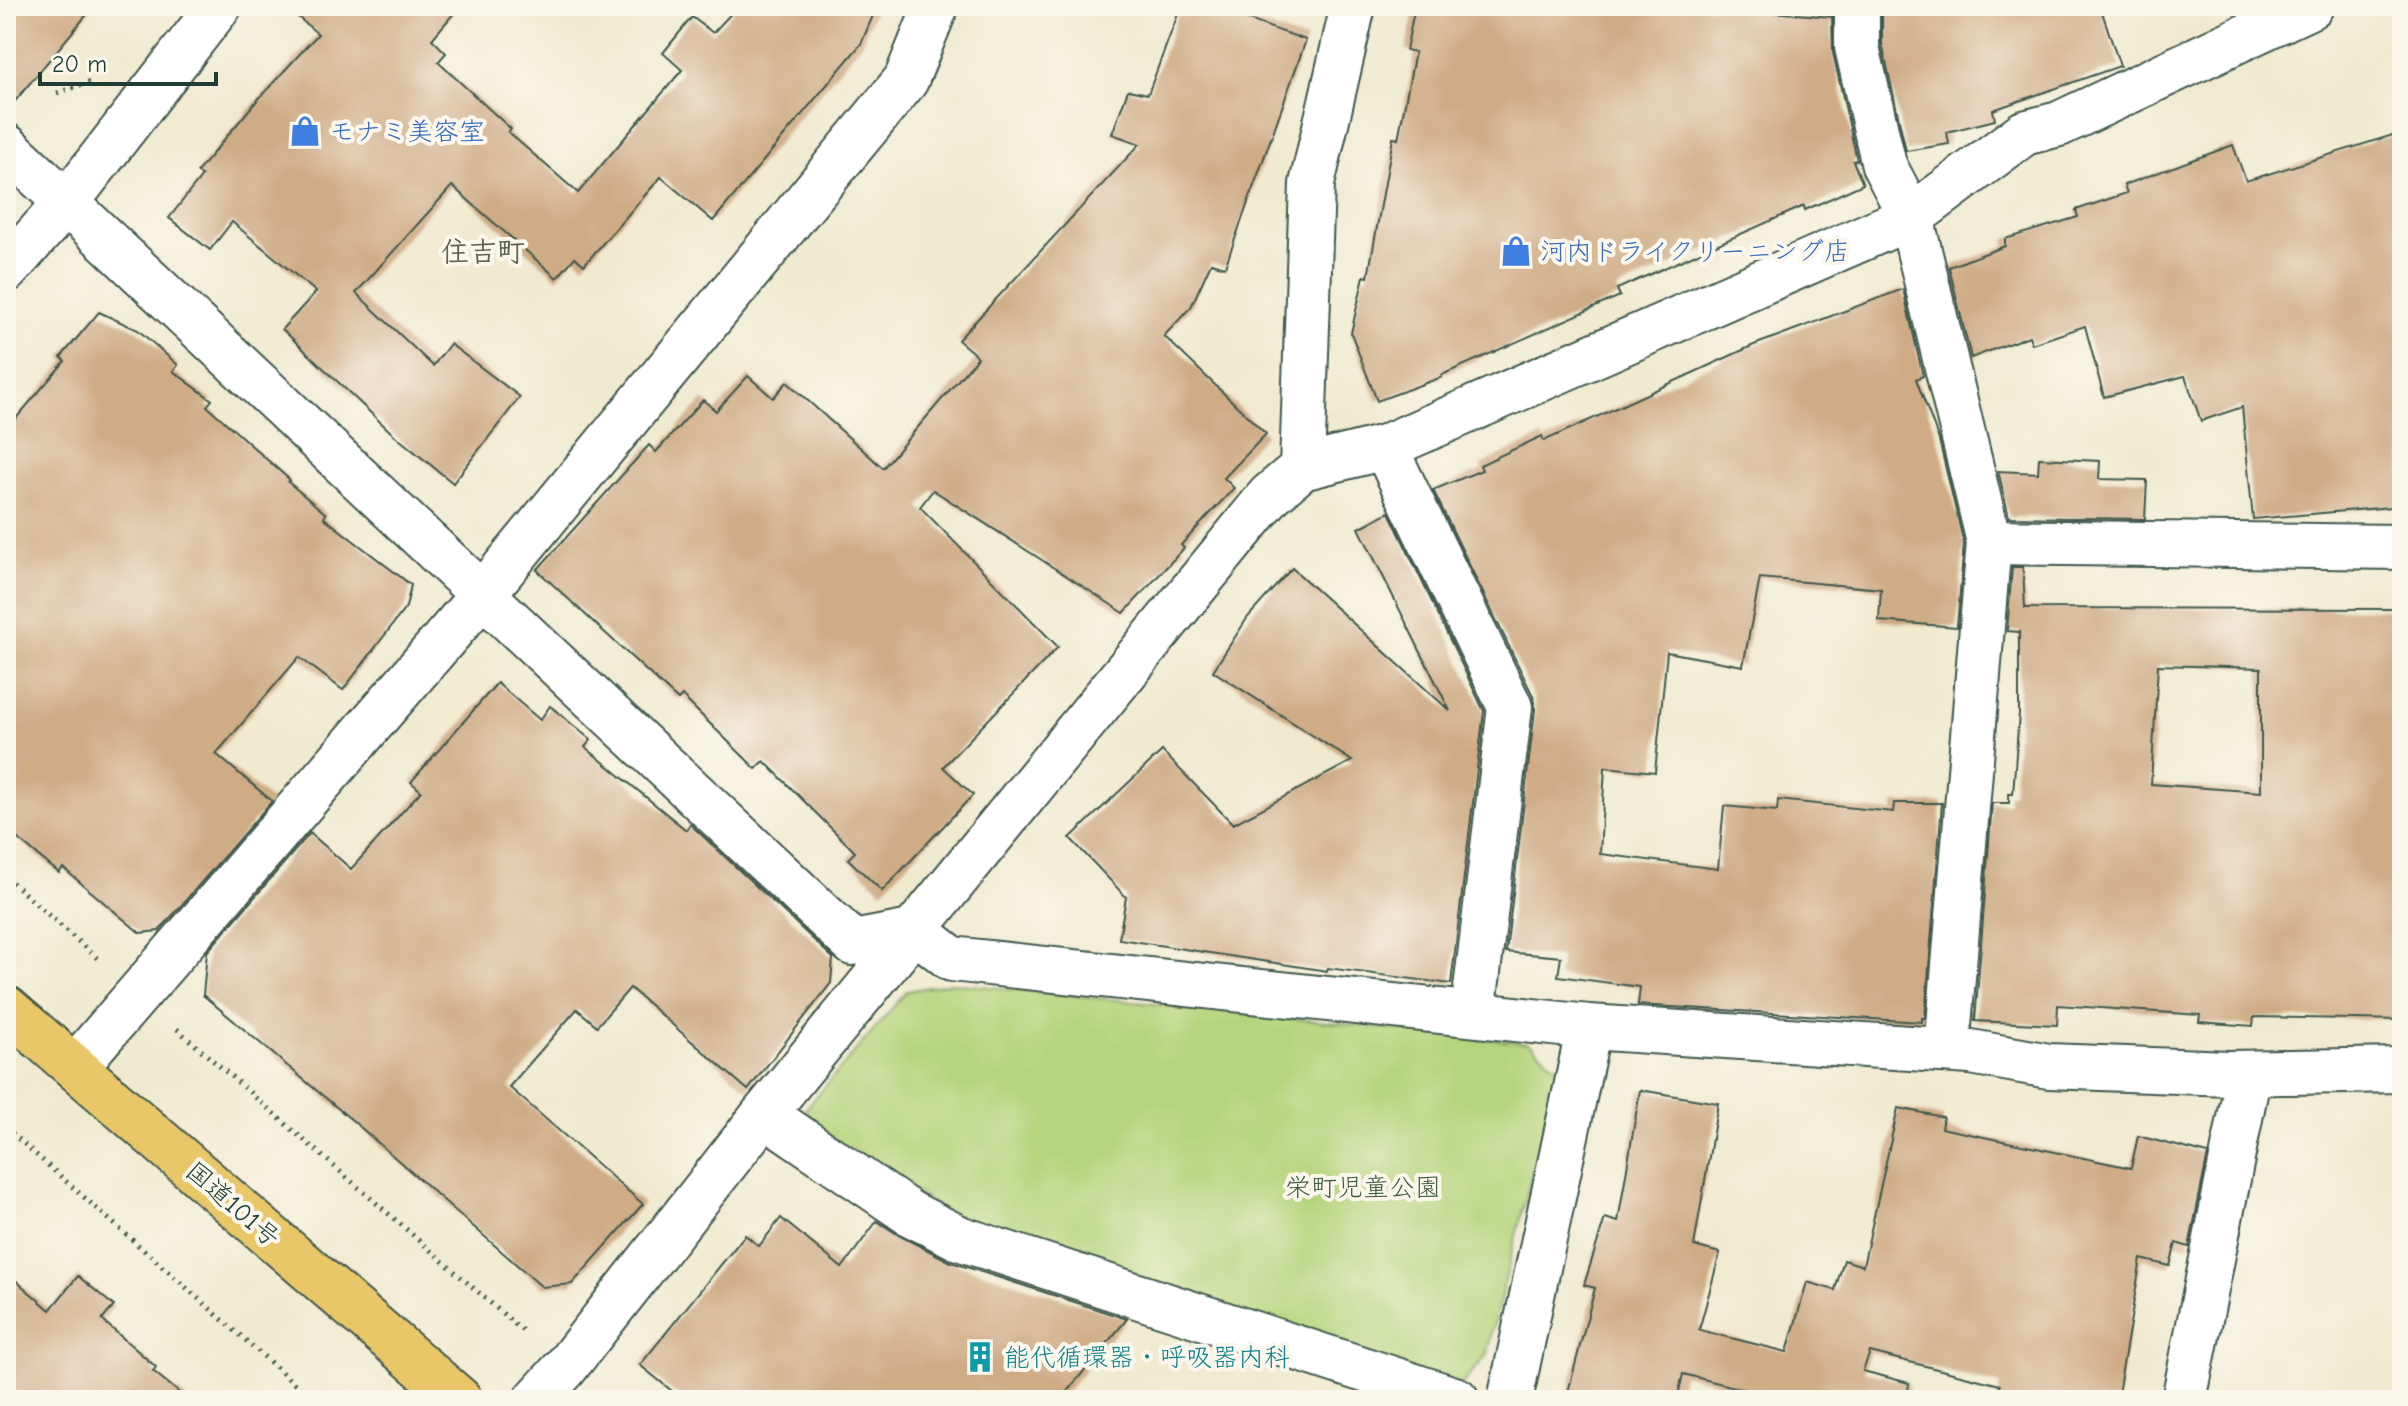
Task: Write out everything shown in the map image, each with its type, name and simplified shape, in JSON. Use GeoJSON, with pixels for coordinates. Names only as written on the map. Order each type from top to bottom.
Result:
{"type":"FeatureCollection","features":[{"type":"Feature","properties":{"kind":"highway","name":"国道101号"},"geometry":{"type":"LineString","coordinates":[[6,1008],[460,1400]]}},
{"type":"Feature","properties":{"kind":"street"},"geometry":{"type":"LineString","coordinates":[[6,270],[67,202],[219,6]]}},
{"type":"Feature","properties":{"kind":"street"},"geometry":{"type":"LineString","coordinates":[[75,1067],[483,594],[906,80],[936,6]]}},
{"type":"Feature","properties":{"kind":"street"},"geometry":{"type":"LineString","coordinates":[[1302,468],[1312,184],[1353,6]]}},
{"type":"Feature","properties":{"kind":"street"},"geometry":{"type":"LineString","coordinates":[[1857,6],[1857,47],[1884,165],[1911,217],[1989,542],[1947,1050]]}},
{"type":"Feature","properties":{"kind":"street"},"geometry":{"type":"LineString","coordinates":[[536,1400],[565,1368],[764,1114],[1270,495],[1302,468],[1385,447],[1911,217],[2024,133],[2059,124],[2311,6]]}},
{"type":"Feature","properties":{"kind":"street"},"geometry":{"type":"LineString","coordinates":[[6,146],[853,943],[916,931],[952,959],[1589,1027],[1947,1050],[2049,1066],[2249,1073],[2402,1070]]}},
{"type":"Feature","properties":{"kind":"street"},"geometry":{"type":"LineString","coordinates":[[1385,447],[1510,707],[1473,1014]]}},
{"type":"Feature","properties":{"kind":"street"},"geometry":{"type":"LineString","coordinates":[[1989,542],[2402,547]]}},
{"type":"Feature","properties":{"kind":"street"},"geometry":{"type":"LineString","coordinates":[[1510,1400],[1589,1027]]}},
{"type":"Feature","properties":{"kind":"street"},"geometry":{"type":"LineString","coordinates":[[2184,1400],[2249,1073]]}},
{"type":"Feature","properties":{"kind":"street"},"geometry":{"type":"LineString","coordinates":[[764,1114],[911,1214],[959,1238],[1457,1400]]}},
{"type":"Feature","properties":{"kind":"path"},"geometry":{"type":"LineString","coordinates":[[6,877],[565,1368]]}},
{"type":"Feature","properties":{"kind":"path"},"geometry":{"type":"LineString","coordinates":[[6,1128],[313,1400]]}},
{"type":"Feature","properties":{"kind":"green space","name":"栄町児童公園"},"geometry":{"type":"Polygon","coordinates":[[[952,983],[1529,1043],[1558,1068],[1486,1356],[1461,1386],[968,1226],[817,1127],[804,1111],[907,991],[952,983]]]}},
{"type":"Feature","properties":{"kind":"building"},"geometry":{"type":"Polygon","coordinates":[[[6,6],[94,6],[6,112],[6,6]]]}},
{"type":"Feature","properties":{"kind":"building"},"geometry":{"type":"Polygon","coordinates":[[[285,6],[460,6],[432,39],[446,53],[438,62],[511,129],[508,132],[578,193],[682,70],[663,53],[692,17],[713,33],[738,6],[877,6],[861,44],[713,221],[661,177],[584,265],[575,257],[557,278],[452,186],[356,293],[433,366],[450,344],[520,397],[453,483],[394,435],[282,329],[316,292],[232,222],[210,250],[169,218],[202,176],[197,172],[318,34],[285,6]]]}},
{"type":"Feature","properties":{"kind":"building"},"geometry":{"type":"Polygon","coordinates":[[[1181,6],[1209,6],[1306,40],[1225,267],[1211,263],[1191,307],[1164,336],[1266,434],[1224,478],[1234,488],[1124,613],[933,490],[920,507],[1058,647],[943,767],[973,795],[882,891],[848,859],[855,852],[764,761],[756,769],[682,696],[678,700],[537,570],[649,445],[656,452],[703,400],[716,411],[748,376],[773,398],[787,382],[883,468],[978,357],[958,340],[1140,144],[1112,134],[1128,90],[1148,94],[1181,6]]]}},
{"type":"Feature","properties":{"kind":"building"},"geometry":{"type":"Polygon","coordinates":[[[1415,6],[1699,6],[1832,17],[1833,53],[1857,160],[1853,161],[1863,184],[1805,210],[1804,206],[1617,289],[1620,296],[1442,377],[1377,401],[1351,333],[1364,276],[1368,277],[1393,138],[1398,139],[1415,52],[1406,50],[1415,6]]]}},
{"type":"Feature","properties":{"kind":"building"},"geometry":{"type":"Polygon","coordinates":[[[1882,6],[2100,6],[2120,66],[1993,110],[1995,120],[1947,132],[1949,144],[1906,151],[1882,44],[1882,6]]]}},
{"type":"Feature","properties":{"kind":"building"},"geometry":{"type":"Polygon","coordinates":[[[2402,132],[2402,506],[2253,519],[2242,407],[2201,421],[2185,376],[2104,397],[2085,326],[2032,344],[2029,336],[1971,358],[1949,267],[2005,246],[2005,239],[2078,217],[2076,210],[2127,193],[2124,185],[2233,145],[2246,181],[2402,132]]]}},
{"type":"Feature","properties":{"kind":"building"},"geometry":{"type":"Polygon","coordinates":[[[1903,289],[1923,376],[1916,379],[1939,440],[1964,544],[1957,627],[1879,621],[1881,589],[1760,578],[1743,666],[1667,652],[1655,772],[1605,767],[1600,854],[1718,869],[1724,806],[1777,811],[1778,800],[1893,812],[1894,803],[1942,803],[1925,1018],[1922,1022],[1638,1005],[1640,987],[1558,976],[1561,957],[1506,952],[1535,709],[1533,696],[1433,490],[1482,470],[1480,465],[1542,436],[1544,441],[1754,345],[1903,289]]]}},
{"type":"Feature","properties":{"kind":"building"},"geometry":{"type":"Polygon","coordinates":[[[99,312],[138,330],[178,365],[173,371],[212,400],[207,406],[326,514],[324,518],[411,585],[406,607],[343,690],[299,657],[216,754],[272,801],[159,931],[140,933],[63,868],[59,873],[6,829],[6,430],[65,361],[61,357],[99,312]]]}},
{"type":"Feature","properties":{"kind":"building"},"geometry":{"type":"Polygon","coordinates":[[[2039,458],[2100,461],[2099,479],[2147,480],[2145,519],[2009,517],[1998,471],[2038,473],[2039,458]]]}},
{"type":"Feature","properties":{"kind":"building"},"geometry":{"type":"Polygon","coordinates":[[[1389,512],[1484,711],[1451,984],[1328,968],[1327,971],[1119,939],[1126,897],[1070,838],[1162,751],[1233,824],[1352,761],[1213,671],[1248,617],[1292,568],[1450,711],[1359,528],[1389,512]]]}},
{"type":"Feature","properties":{"kind":"building"},"geometry":{"type":"Polygon","coordinates":[[[2012,567],[2023,567],[2025,608],[2402,609],[2402,1020],[2254,1017],[2253,1026],[2199,1022],[2200,1015],[2058,1005],[2057,1025],[1975,1021],[1992,803],[2009,803],[2009,794],[2013,794],[2019,714],[2019,632],[2007,631],[2012,567]],[[2158,665],[2151,784],[2261,792],[2261,668],[2158,665]]]}},
{"type":"Feature","properties":{"kind":"building"},"geometry":{"type":"Polygon","coordinates":[[[497,683],[540,720],[550,706],[591,740],[585,747],[686,830],[690,824],[833,958],[831,983],[748,1090],[630,988],[597,1026],[577,1009],[509,1087],[643,1204],[572,1284],[542,1287],[359,1126],[203,995],[207,952],[310,833],[351,869],[421,791],[411,782],[497,683]]]}},
{"type":"Feature","properties":{"kind":"building"},"geometry":{"type":"Polygon","coordinates":[[[1640,1090],[1718,1103],[1694,1246],[1720,1253],[1699,1330],[1787,1352],[1807,1282],[1835,1290],[1844,1260],[1863,1266],[1898,1108],[1943,1117],[1941,1128],[2131,1168],[2138,1136],[2208,1154],[2189,1247],[2176,1243],[2170,1266],[2141,1259],[2117,1400],[1997,1400],[2000,1385],[1870,1352],[1863,1371],[1909,1383],[1907,1400],[1773,1400],[1774,1397],[1683,1374],[1677,1400],[1566,1400],[1595,1288],[1584,1285],[1605,1218],[1618,1222],[1640,1090]]]}},
{"type":"Feature","properties":{"kind":"building"},"geometry":{"type":"Polygon","coordinates":[[[781,1218],[842,1268],[877,1221],[951,1262],[1127,1319],[1060,1400],[683,1400],[640,1365],[745,1235],[759,1246],[781,1218]]]}},
{"type":"Feature","properties":{"kind":"building"},"geometry":{"type":"Polygon","coordinates":[[[6,1272],[50,1310],[78,1276],[114,1306],[102,1320],[156,1367],[153,1371],[188,1400],[6,1400],[6,1272]]]}},
{"type":"Feature","properties":{"kind":"place","name":"モナミ美容室"},"geometry":{"type":"Point","coordinates":[305,131]}},
{"type":"Feature","properties":{"kind":"place","name":"河内ドライクリーニング店"},"geometry":{"type":"Point","coordinates":[1516,251]}},
{"type":"Feature","properties":{"kind":"place","name":"能代循環器・呼吸器内科"},"geometry":{"type":"Point","coordinates":[980,1357]}},
{"type":"Feature","properties":{"kind":"district","name":"住吉町"},"geometry":{"type":"Point","coordinates":[483,251]}}]}
